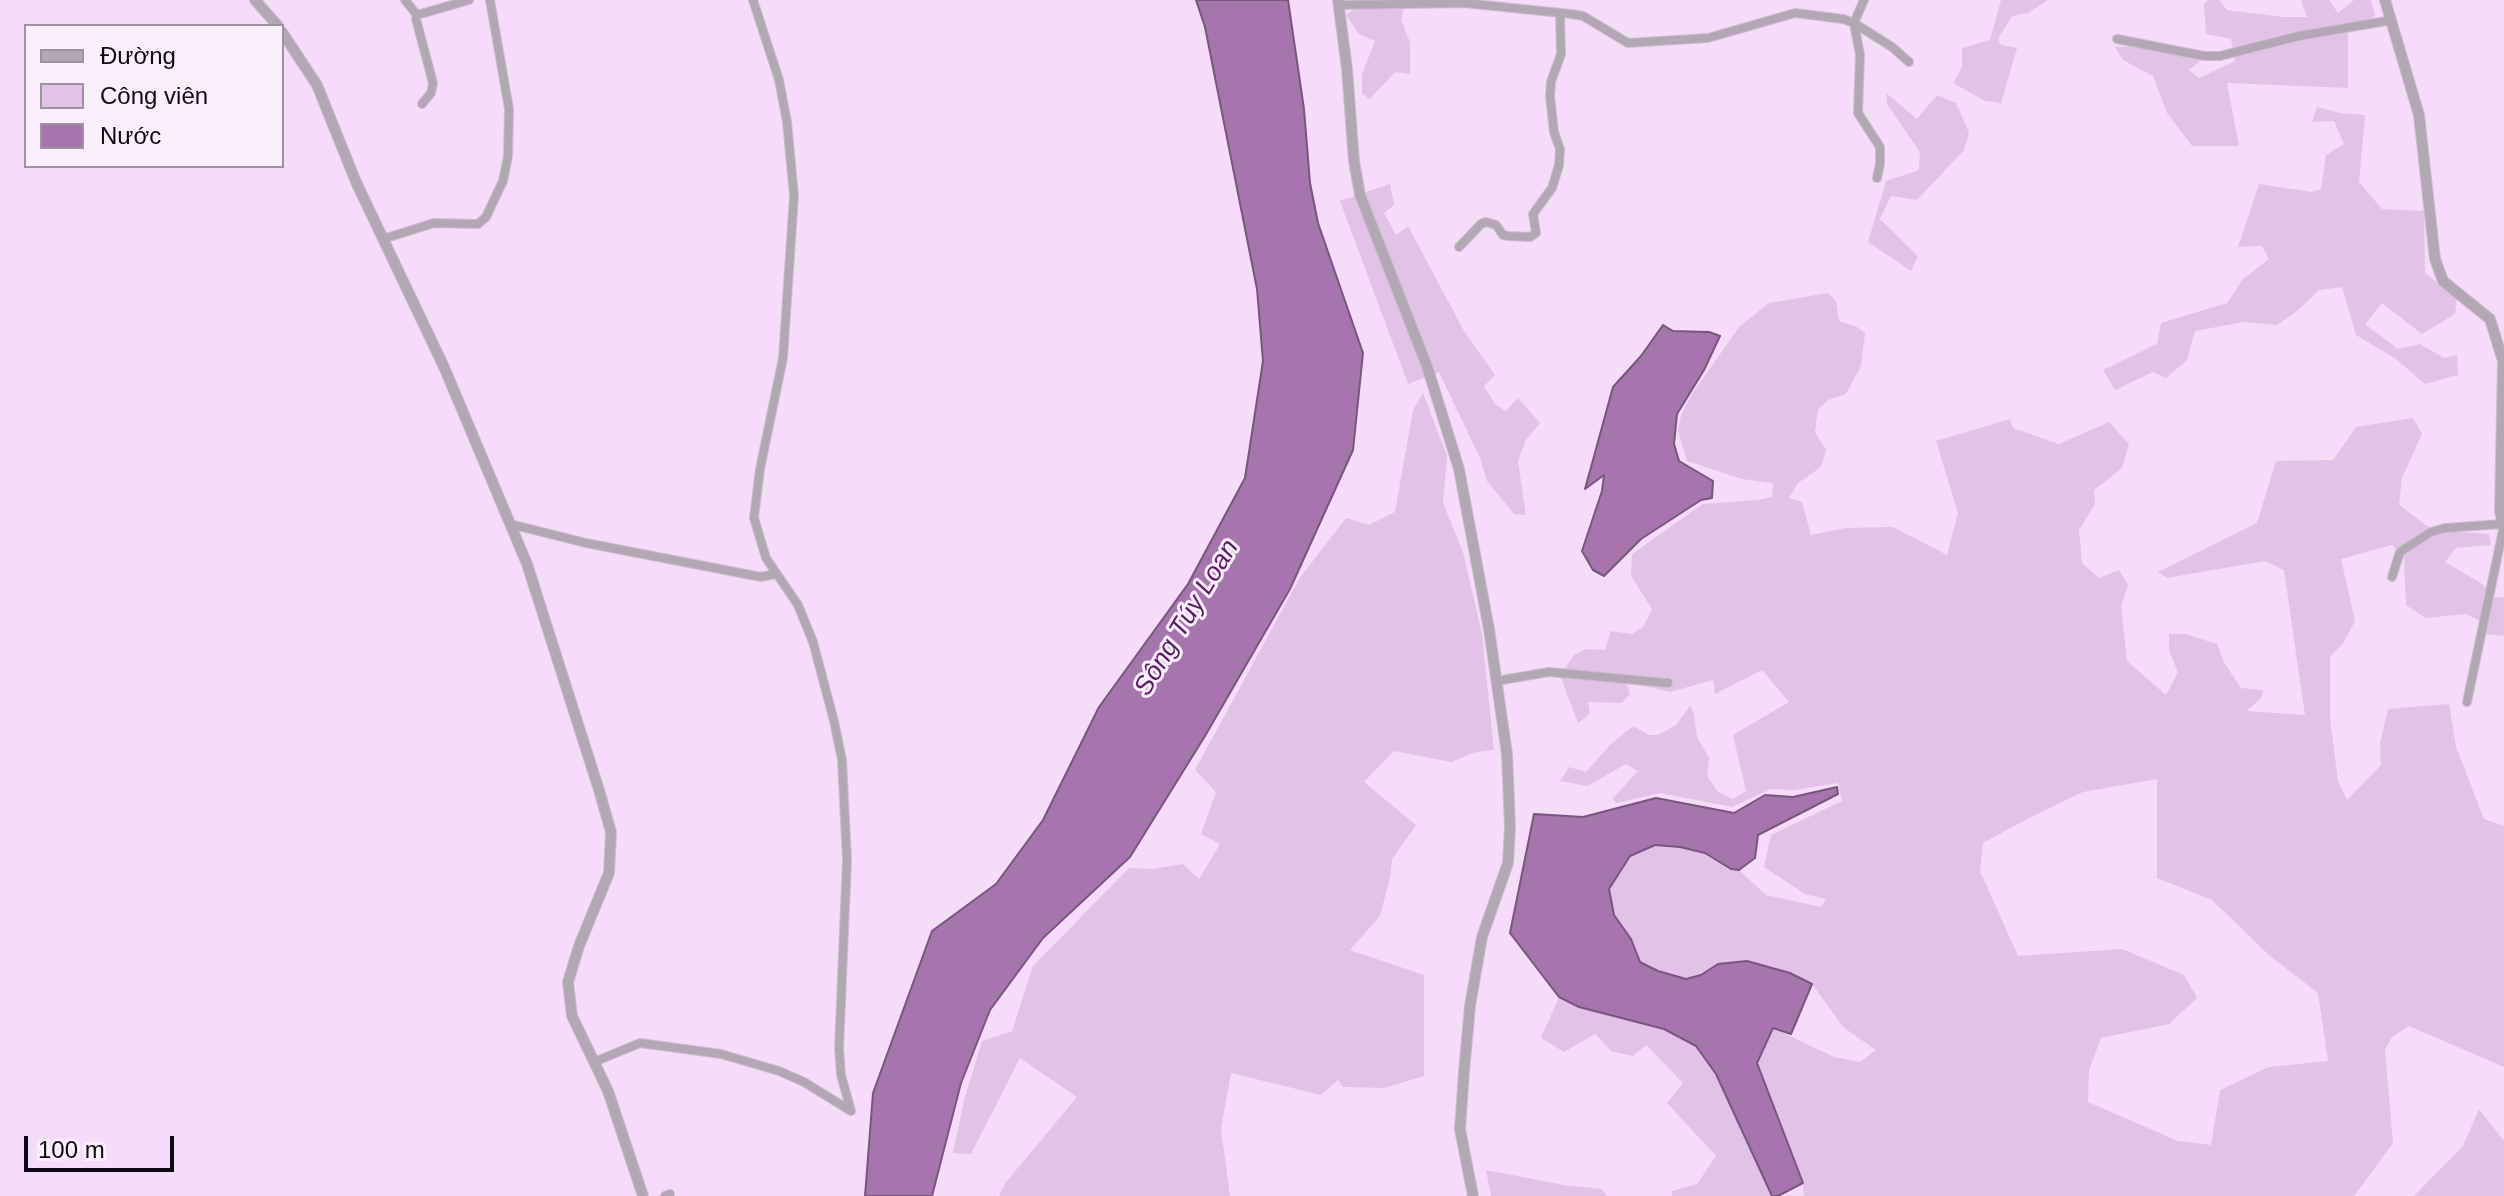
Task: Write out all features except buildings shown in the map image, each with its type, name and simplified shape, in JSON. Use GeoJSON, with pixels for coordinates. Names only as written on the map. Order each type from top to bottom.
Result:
{"type":"FeatureCollection","features":[{"type":"Feature","properties":{"kind":"street"},"geometry":{"type":"LineString","coordinates":[[255,0],[276,24]]}},
{"type":"Feature","properties":{"kind":"street"},"geometry":{"type":"LineString","coordinates":[[405,0],[417,15],[433,83],[431,93],[422,104]]}},
{"type":"Feature","properties":{"kind":"street"},"geometry":{"type":"LineString","coordinates":[[417,15],[469,0]]}},
{"type":"Feature","properties":{"kind":"street"},"geometry":{"type":"LineString","coordinates":[[383,239],[434,223],[478,224],[486,217],[497,193],[506,169],[509,109],[490,0]]}},
{"type":"Feature","properties":{"kind":"street"},"geometry":{"type":"LineString","coordinates":[[594,1062],[640,1043],[721,1054],[779,1071],[804,1082],[851,1111],[841,1075],[839,1048],[847,860],[842,760],[813,642],[798,605],[766,558],[754,518],[760,469],[783,358],[794,196],[787,122],[779,80],[753,0]]}},
{"type":"Feature","properties":{"kind":"street"},"geometry":{"type":"LineString","coordinates":[[1856,0],[1860,55],[1858,113],[1880,147],[1877,178]]}},
{"type":"Feature","properties":{"kind":"street"},"geometry":{"type":"LineString","coordinates":[[1856,19],[1864,0]]}},
{"type":"Feature","properties":{"kind":"street"},"geometry":{"type":"LineString","coordinates":[[2385,0],[2419,115],[2435,259],[2443,281],[2490,319],[2503,361],[2500,511],[2503,528],[2467,702]]}},
{"type":"Feature","properties":{"kind":"street"},"geometry":{"type":"LineString","coordinates":[[1473,1196],[1460,1129],[1470,1006],[1482,937],[1508,863],[1507,754],[1474,540],[1459,469],[1427,366],[1360,195],[1339,2],[1464,3],[1583,16],[1628,43],[1708,38],[1795,13],[1856,19],[1909,62]]}},
{"type":"Feature","properties":{"kind":"street"},"geometry":{"type":"LineString","coordinates":[[1459,247],[1486,222],[1496,225],[1503,235],[1530,237],[1536,233],[1533,214],[1552,188],[1559,165],[1560,149],[1554,132],[1550,96],[1551,82],[1561,54],[1560,14]]}},
{"type":"Feature","properties":{"kind":"street"},"geometry":{"type":"LineString","coordinates":[[2117,39],[2204,56],[2220,56],[2299,36],[2392,20]]}},
{"type":"Feature","properties":{"kind":"street"},"geometry":{"type":"LineString","coordinates":[[284,35],[317,85],[356,182],[444,367],[527,564],[611,832],[609,873],[568,982],[572,1016],[608,1091],[643,1196]]}},
{"type":"Feature","properties":{"kind":"street"},"geometry":{"type":"LineString","coordinates":[[510,524],[586,543],[761,577],[775,574]]}},
{"type":"Feature","properties":{"kind":"street"},"geometry":{"type":"LineString","coordinates":[[2392,577],[2400,552],[2431,532],[2445,528],[2503,528]]}},
{"type":"Feature","properties":{"kind":"street"},"geometry":{"type":"LineString","coordinates":[[1496,681],[1549,672],[1668,683]]}},
{"type":"Feature","properties":{"kind":"green space"},"geometry":{"type":"Polygon","coordinates":[[[1366,0],[1406,0],[1401,20],[1410,42],[1410,74],[1395,72],[1370,99],[1362,94],[1362,74],[1375,41],[1359,34],[1346,15],[1366,0]]]}},
{"type":"Feature","properties":{"kind":"green space"},"geometry":{"type":"Polygon","coordinates":[[[2001,0],[2048,0],[2028,13],[2012,16],[1998,39],[2001,45],[2017,48],[2001,103],[1985,101],[1953,83],[1962,67],[1962,48],[1990,40],[2001,0]]]}},
{"type":"Feature","properties":{"kind":"green space"},"geometry":{"type":"Polygon","coordinates":[[[2208,0],[2219,0],[2227,10],[2307,17],[2301,0],[2329,0],[2338,13],[2354,0],[2371,0],[2375,16],[2348,33],[2348,88],[2227,83],[2239,146],[2192,146],[2167,113],[2153,76],[2123,60],[2115,47],[2153,46],[2200,61],[2189,70],[2199,78],[2235,61],[2231,39],[2206,34],[2204,4],[2208,0]]]}},
{"type":"Feature","properties":{"kind":"green space"},"geometry":{"type":"Polygon","coordinates":[[[1886,93],[1917,119],[1937,95],[1956,103],[1969,133],[1964,150],[1917,200],[1891,196],[1880,219],[1918,256],[1911,271],[1868,242],[1886,181],[1919,170],[1920,152],[1887,104],[1886,93]]]}},
{"type":"Feature","properties":{"kind":"green space"},"geometry":{"type":"Polygon","coordinates":[[[2317,107],[2365,115],[2359,182],[2382,209],[2424,211],[2425,273],[2457,299],[2455,314],[2422,334],[2382,303],[2365,324],[2398,349],[2420,344],[2444,358],[2457,355],[2458,375],[2425,384],[2396,359],[2356,335],[2342,287],[2319,290],[2277,325],[2244,322],[2195,331],[2187,360],[2166,378],[2153,372],[2115,390],[2103,370],[2157,344],[2161,323],[2227,303],[2243,279],[2269,259],[2262,246],[2238,247],[2259,184],[2312,192],[2321,189],[2326,155],[2344,144],[2334,121],[2312,122],[2317,107]]]}},
{"type":"Feature","properties":{"kind":"green space"},"geometry":{"type":"Polygon","coordinates":[[[1390,184],[1394,205],[1384,213],[1396,235],[1408,226],[1464,331],[1495,375],[1484,386],[1496,405],[1506,411],[1518,398],[1540,423],[1526,440],[1518,461],[1526,515],[1514,514],[1487,481],[1480,458],[1439,372],[1408,384],[1340,201],[1390,184]]]}},
{"type":"Feature","properties":{"kind":"green space"},"geometry":{"type":"Polygon","coordinates":[[[1828,293],[1836,301],[1839,321],[1865,333],[1861,366],[1846,394],[1828,400],[1818,409],[1815,432],[1826,450],[1821,467],[1798,483],[1789,498],[1802,502],[1811,535],[1846,528],[1893,527],[1947,555],[1958,513],[1936,441],[2010,419],[2013,428],[2059,444],[2109,422],[2129,444],[2122,468],[2094,490],[2095,504],[2079,530],[2082,563],[2099,578],[2119,570],[2128,585],[2121,606],[2127,661],[2166,695],[2178,672],[2169,651],[2169,634],[2185,634],[2217,644],[2225,664],[2241,688],[2263,690],[2262,697],[2247,711],[2305,715],[2284,570],[2265,561],[2167,578],[2158,572],[2257,523],[2276,461],[2333,460],[2356,427],[2413,418],[2422,434],[2402,478],[2399,505],[2433,530],[2489,534],[2491,545],[2456,548],[2445,562],[2482,584],[2495,598],[2504,597],[2504,636],[2485,634],[2484,623],[2466,614],[2425,618],[2406,605],[2404,558],[2392,545],[2341,559],[2355,621],[2344,642],[2330,656],[2330,719],[2338,781],[2347,800],[2381,765],[2380,744],[2388,709],[2449,704],[2456,747],[2484,819],[2504,826],[2504,1067],[2409,1026],[2392,1037],[2385,1050],[2393,1143],[2354,1196],[1804,1196],[1803,1183],[1757,1063],[1773,1028],[1834,1057],[1860,1062],[1876,1050],[1843,1027],[1812,984],[1790,973],[1718,964],[1701,975],[1686,979],[1640,962],[1631,939],[1614,915],[1609,889],[1630,856],[1655,845],[1706,853],[1731,869],[1739,870],[1766,895],[1821,907],[1826,899],[1805,894],[1764,867],[1771,835],[1842,801],[1838,783],[1794,790],[1771,789],[1732,807],[1660,793],[1617,803],[1612,799],[1638,771],[1626,764],[1587,786],[1560,781],[1569,767],[1586,772],[1610,745],[1633,726],[1649,735],[1658,735],[1676,725],[1690,706],[1697,737],[1709,758],[1707,776],[1718,792],[1733,799],[1746,791],[1733,735],[1789,702],[1762,670],[1715,694],[1713,680],[1670,692],[1626,682],[1630,694],[1622,703],[1588,702],[1590,714],[1578,723],[1560,675],[1574,655],[1586,649],[1605,650],[1611,631],[1632,634],[1643,627],[1652,609],[1631,576],[1632,554],[1703,504],[1772,497],[1773,483],[1742,479],[1687,461],[1678,431],[1681,415],[1692,394],[1740,326],[1769,303],[1828,293]],[[2157,779],[2083,792],[1983,843],[1980,871],[2018,956],[2122,949],[2184,975],[2197,998],[2169,1024],[2101,1038],[2089,1070],[2088,1102],[2178,1141],[2211,1145],[2220,1090],[2269,1067],[2328,1061],[2318,993],[2270,956],[2212,900],[2157,878],[2157,779]]]}},
{"type":"Feature","properties":{"kind":"green space"},"geometry":{"type":"Polygon","coordinates":[[[1423,393],[1447,456],[1443,503],[1463,552],[1482,634],[1494,750],[1476,752],[1451,762],[1394,751],[1364,782],[1416,825],[1392,859],[1380,916],[1350,950],[1424,975],[1424,1076],[1384,1088],[1343,1087],[1338,1080],[1321,1095],[1231,1073],[1221,1129],[1230,1196],[999,1196],[1006,1182],[1077,1097],[1020,1058],[971,1154],[953,1153],[964,1100],[982,1041],[1012,1031],[1033,966],[1129,868],[1152,869],[1183,864],[1199,879],[1220,844],[1201,834],[1216,792],[1195,770],[1299,579],[1346,518],[1369,525],[1395,512],[1413,410],[1423,393]]]}},
{"type":"Feature","properties":{"kind":"green space"},"geometry":{"type":"Polygon","coordinates":[[[1559,997],[1579,1007],[1664,1029],[1696,1046],[1716,1074],[1772,1196],[1672,1196],[1672,1191],[1697,1184],[1716,1156],[1667,1103],[1683,1083],[1646,1045],[1633,1056],[1611,1051],[1595,1034],[1564,1052],[1541,1038],[1559,997]]]}},
{"type":"Feature","properties":{"kind":"green space"},"geometry":{"type":"Polygon","coordinates":[[[2479,1109],[2504,1141],[2504,1196],[2414,1196],[2463,1146],[2479,1109]]]}},
{"type":"Feature","properties":{"kind":"green space"},"geometry":{"type":"Polygon","coordinates":[[[1486,1170],[1602,1189],[1607,1196],[1491,1196],[1486,1170]]]}},
{"type":"Feature","properties":{"kind":"water","name":"Sông Túy Loan"},"geometry":{"type":"Polygon","coordinates":[[[1196,0],[1288,0],[1304,109],[1310,183],[1318,223],[1363,353],[1353,450],[1290,589],[1130,857],[1043,938],[990,1010],[961,1083],[932,1196],[865,1196],[873,1093],[932,931],[996,884],[1043,820],[1099,707],[1188,584],[1245,478],[1263,361],[1257,289],[1205,27],[1196,0]]]}},
{"type":"Feature","properties":{"kind":"water"},"geometry":{"type":"Polygon","coordinates":[[[1663,325],[1673,331],[1709,332],[1720,336],[1704,370],[1677,414],[1674,444],[1679,461],[1713,481],[1712,498],[1701,500],[1641,539],[1604,576],[1593,570],[1582,551],[1602,491],[1604,475],[1585,489],[1613,387],[1663,325]]]}},
{"type":"Feature","properties":{"kind":"water"},"geometry":{"type":"Polygon","coordinates":[[[1837,787],[1838,794],[1758,835],[1755,858],[1739,870],[1731,869],[1705,853],[1655,845],[1630,856],[1609,889],[1614,915],[1631,939],[1640,962],[1658,971],[1686,979],[1701,975],[1718,964],[1747,961],[1790,973],[1812,984],[1791,1034],[1773,1028],[1757,1063],[1803,1183],[1772,1196],[1716,1074],[1696,1046],[1664,1029],[1579,1007],[1559,997],[1510,933],[1534,814],[1583,817],[1656,798],[1734,813],[1765,795],[1793,797],[1837,787]]]}}]}
